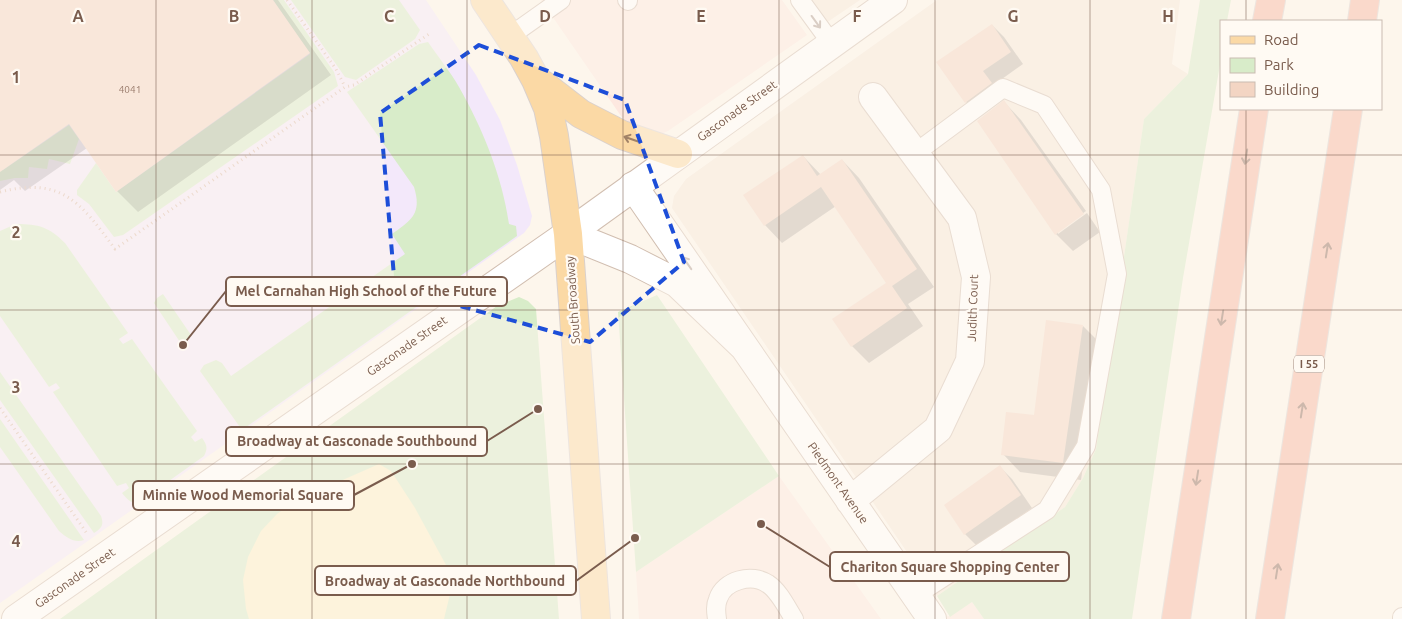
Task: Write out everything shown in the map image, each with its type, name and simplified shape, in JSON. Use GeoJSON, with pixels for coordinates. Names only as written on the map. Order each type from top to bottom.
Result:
{"type":"FeatureCollection","features":[{"type":"Feature","properties":{"kind":"highway"},"geometry":{"type":"LineString","coordinates":[[1267,20],[1270,0]]}},
{"type":"Feature","properties":{"kind":"highway"},"geometry":{"type":"LineString","coordinates":[[1362,20],[1365,0]]}},
{"type":"Feature","properties":{"kind":"highway"},"geometry":{"type":"LineString","coordinates":[[1176,619],[1254,110]]}},
{"type":"Feature","properties":{"kind":"highway","name":"I 55"},"geometry":{"type":"LineString","coordinates":[[1270,619],[1348,110]]}},
{"type":"Feature","properties":{"kind":"main road","name":"South Broadway"},"geometry":{"type":"LineString","coordinates":[[485,0],[510,36],[536,80],[548,108],[554,136],[568,234],[596,619]]}},
{"type":"Feature","properties":{"kind":"main road"},"geometry":{"type":"LineString","coordinates":[[536,80],[581,114],[622,136],[678,154]]}},
{"type":"Feature","properties":{"kind":"street","name":"Gasconade Street"},"geometry":{"type":"LineString","coordinates":[[16,619],[568,234],[893,0]]}},
{"type":"Feature","properties":{"kind":"street","name":"Judith Court"},"geometry":{"type":"LineString","coordinates":[[850,501],[938,429],[970,361],[976,277],[962,218],[873,97]]}},
{"type":"Feature","properties":{"kind":"street","name":"Piedmont Avenue"},"geometry":{"type":"LineString","coordinates":[[633,186],[932,619]]}},
{"type":"Feature","properties":{"kind":"street","name":"Piedmont Avenue"},"geometry":{"type":"LineString","coordinates":[[568,234],[630,259],[676,283],[744,347]]}},
{"type":"Feature","properties":{"kind":"lane"},"geometry":{"type":"LineString","coordinates":[[510,36],[561,0]]}},
{"type":"Feature","properties":{"kind":"lane"},"geometry":{"type":"LineString","coordinates":[[800,0],[832,44]]}},
{"type":"Feature","properties":{"kind":"lane"},"geometry":{"type":"LineString","coordinates":[[914,154],[1003,88],[1044,105],[1101,190],[1117,274],[1086,446],[1047,510],[916,595]]}},
{"type":"Feature","properties":{"kind":"lane"},"geometry":{"type":"LineString","coordinates":[[717,619],[717,601],[720,594],[731,584],[749,578],[767,584],[794,619]]}},
{"type":"Feature","properties":{"kind":"path"},"geometry":{"type":"LineString","coordinates":[[287,0],[336,69],[345,86]]}},
{"type":"Feature","properties":{"kind":"path"},"geometry":{"type":"LineString","coordinates":[[0,192],[20,187],[42,187],[60,192],[77,202],[115,249],[345,86],[354,85],[429,34]]}},
{"type":"Feature","properties":{"kind":"path"},"geometry":{"type":"LineString","coordinates":[[0,408],[89,536]]}},
{"type":"Feature","properties":{"kind":"highlighted area"},"geometry":{"type":"Polygon","coordinates":[[[479,45],[625,100],[684,262],[590,342],[395,288],[380,113],[479,45]]]}},
{"type":"Feature","properties":{"kind":"shaded area"},"geometry":{"type":"Polygon","coordinates":[[[0,0],[426,0],[476,75],[500,120],[517,165],[532,216],[530,225],[524,233],[0,603],[0,0]]]}},
{"type":"Feature","properties":{"kind":"shaded area"},"geometry":{"type":"Polygon","coordinates":[[[541,0],[782,0],[807,35],[668,131],[656,136],[629,126],[541,0]]]}},
{"type":"Feature","properties":{"kind":"shaded area"},"geometry":{"type":"Polygon","coordinates":[[[806,0],[860,0],[823,25],[806,0]]]}},
{"type":"Feature","properties":{"kind":"shaded area"},"geometry":{"type":"Polygon","coordinates":[[[937,0],[1180,0],[1172,64],[1188,74],[1144,119],[1096,449],[1083,478],[1065,507],[937,596],[672,208],[674,196],[686,179],[937,0]]]}},
{"type":"Feature","properties":{"kind":"shaded area"},"geometry":{"type":"Polygon","coordinates":[[[779,476],[881,619],[639,619],[636,572],[779,476]]]}},
{"type":"Feature","properties":{"kind":"shaded area"},"geometry":{"type":"Polygon","coordinates":[[[972,602],[984,619],[918,619],[950,616],[972,602]]]}},
{"type":"Feature","properties":{"kind":"green space"},"geometry":{"type":"Polygon","coordinates":[[[273,0],[284,0],[334,72],[338,86],[123,235],[114,237],[89,204],[77,195],[77,190],[96,163],[116,192],[310,54],[273,0]]]}},
{"type":"Feature","properties":{"kind":"green space"},"geometry":{"type":"Polygon","coordinates":[[[291,0],[399,0],[420,30],[415,39],[356,80],[345,77],[291,0]]]}},
{"type":"Feature","properties":{"kind":"green space"},"geometry":{"type":"Polygon","coordinates":[[[1200,0],[1231,0],[1227,20],[1220,20],[1220,65],[1183,278],[1132,619],[984,619],[972,602],[950,617],[937,596],[1065,507],[1083,478],[1096,449],[1144,119],[1188,74],[1200,0]]]}},
{"type":"Feature","properties":{"kind":"green space"},"geometry":{"type":"Polygon","coordinates":[[[428,42],[455,81],[484,136],[502,188],[509,224],[516,226],[517,236],[242,430],[200,371],[204,365],[216,360],[222,363],[231,376],[405,254],[392,234],[414,215],[417,203],[414,187],[347,92],[419,44],[428,42]]]}},
{"type":"Feature","properties":{"kind":"green space"},"geometry":{"type":"Polygon","coordinates":[[[69,125],[79,139],[70,164],[49,159],[47,169],[29,167],[28,178],[0,181],[0,166],[3,170],[69,125]]]}},
{"type":"Feature","properties":{"kind":"green space"},"geometry":{"type":"Polygon","coordinates":[[[16,224],[31,225],[49,230],[65,243],[128,333],[119,339],[123,344],[132,339],[197,431],[191,437],[195,442],[202,438],[206,445],[204,456],[138,503],[127,499],[122,493],[129,488],[126,483],[117,486],[53,392],[60,388],[56,383],[49,387],[0,316],[0,231],[16,224]]]}},
{"type":"Feature","properties":{"kind":"green space"},"geometry":{"type":"Polygon","coordinates":[[[163,294],[191,335],[186,340],[180,342],[154,303],[163,294]]]}},
{"type":"Feature","properties":{"kind":"green space"},"geometry":{"type":"Polygon","coordinates":[[[657,295],[779,476],[636,572],[618,312],[657,295]]]}},
{"type":"Feature","properties":{"kind":"green space"},"geometry":{"type":"Polygon","coordinates":[[[519,297],[528,301],[536,309],[559,619],[60,619],[497,306],[519,297]]]}},
{"type":"Feature","properties":{"kind":"green space"},"geometry":{"type":"Polygon","coordinates":[[[0,372],[101,516],[102,526],[99,530],[94,533],[0,400],[0,372]]]}},
{"type":"Feature","properties":{"kind":"green space"},"geometry":{"type":"Polygon","coordinates":[[[0,419],[84,540],[77,541],[71,539],[59,531],[0,447],[0,419]]]}},
{"type":"Feature","properties":{"kind":"sand"},"geometry":{"type":"Polygon","coordinates":[[[379,464],[391,471],[415,508],[446,565],[451,590],[444,619],[249,619],[243,580],[248,557],[261,531],[277,514],[295,501],[379,464]]]}},
{"type":"Feature","properties":{"kind":"building"},"geometry":{"type":"Polygon","coordinates":[[[0,0],[273,0],[310,53],[116,192],[69,124],[0,172],[0,0]]]}},
{"type":"Feature","properties":{"kind":"building"},"geometry":{"type":"Polygon","coordinates":[[[992,24],[1011,52],[983,71],[992,83],[965,103],[936,62],[992,24]]]}},
{"type":"Feature","properties":{"kind":"building"},"geometry":{"type":"Polygon","coordinates":[[[1004,100],[1084,214],[1055,235],[977,121],[1004,100]]]}},
{"type":"Feature","properties":{"kind":"building"},"geometry":{"type":"Polygon","coordinates":[[[803,155],[817,176],[842,159],[917,269],[892,286],[907,308],[851,347],[832,319],[886,283],[821,187],[764,226],[743,195],[803,155]]]}},
{"type":"Feature","properties":{"kind":"building"},"geometry":{"type":"Polygon","coordinates":[[[1046,320],[1083,325],[1063,463],[1001,455],[1006,412],[1034,415],[1046,320]]]}},
{"type":"Feature","properties":{"kind":"building"},"geometry":{"type":"Polygon","coordinates":[[[1000,465],[1021,495],[964,535],[944,505],[1000,465]]]}},
{"type":"Feature","properties":{"kind":"place","name":"Mel Carnahan High School of the Future"},"geometry":{"type":"Point","coordinates":[183,345]}},
{"type":"Feature","properties":{"kind":"place","name":"Broadway at Gasconade Southbound"},"geometry":{"type":"Point","coordinates":[538,409]}},
{"type":"Feature","properties":{"kind":"place","name":"Minnie Wood Memorial Square"},"geometry":{"type":"Point","coordinates":[412,464]}},
{"type":"Feature","properties":{"kind":"place","name":"Chariton Square Shopping Center"},"geometry":{"type":"Point","coordinates":[761,524]}},
{"type":"Feature","properties":{"kind":"place","name":"Broadway at Gasconade Northbound"},"geometry":{"type":"Point","coordinates":[635,538]}}]}
